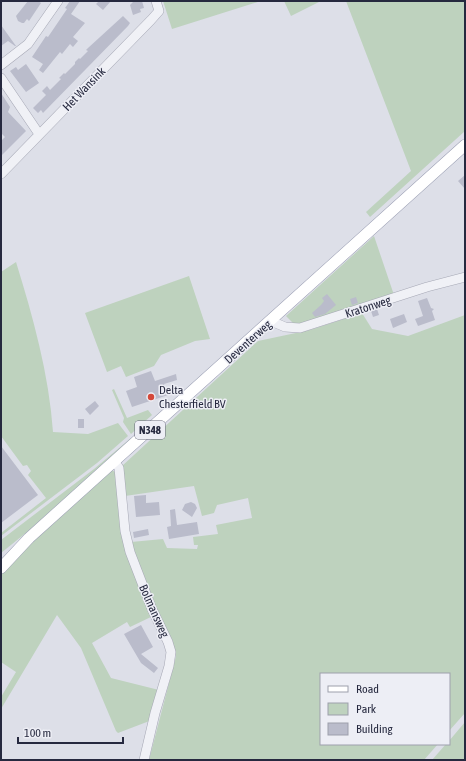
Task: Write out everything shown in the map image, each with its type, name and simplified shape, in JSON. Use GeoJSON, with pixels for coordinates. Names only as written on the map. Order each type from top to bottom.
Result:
{"type":"FeatureCollection","features":[{"type":"Feature","properties":{"kind":"main road","name":"Deventerweg"},"geometry":{"type":"LineString","coordinates":[[1,559],[29,538],[115,462],[465,145]]}},
{"type":"Feature","properties":{"kind":"main road","name":"Deventerweg"},"geometry":{"type":"LineString","coordinates":[[1,568],[29,538]]}},
{"type":"Feature","properties":{"kind":"street"},"geometry":{"type":"LineString","coordinates":[[1,65],[28,44],[58,1]]}},
{"type":"Feature","properties":{"kind":"street","name":"Het Wansink"},"geometry":{"type":"LineString","coordinates":[[1,174],[151,20],[159,11],[156,1]]}},
{"type":"Feature","properties":{"kind":"street"},"geometry":{"type":"LineString","coordinates":[[1,78],[39,134]]}},
{"type":"Feature","properties":{"kind":"street","name":"Kratonweg"},"geometry":{"type":"LineString","coordinates":[[271,321],[285,327],[300,328],[427,287],[465,277]]}},
{"type":"Feature","properties":{"kind":"street","name":"Bolmansweg"},"geometry":{"type":"LineString","coordinates":[[115,462],[119,468],[125,531],[130,552],[152,609],[168,642],[171,652],[169,666],[155,713],[144,760]]}},
{"type":"Feature","properties":{"kind":"green space"},"geometry":{"type":"Polygon","coordinates":[[[163,1],[261,1],[172,29],[163,1]]]}},
{"type":"Feature","properties":{"kind":"green space"},"geometry":{"type":"Polygon","coordinates":[[[284,1],[321,1],[291,16],[284,1]]]}},
{"type":"Feature","properties":{"kind":"green space"},"geometry":{"type":"Polygon","coordinates":[[[346,1],[465,1],[465,131],[370,217],[366,212],[411,171],[346,1]]]}},
{"type":"Feature","properties":{"kind":"green space"},"geometry":{"type":"Polygon","coordinates":[[[374,236],[394,295],[298,328],[286,316],[374,236]]]}},
{"type":"Feature","properties":{"kind":"green space"},"geometry":{"type":"Polygon","coordinates":[[[16,262],[44,367],[53,432],[88,434],[118,423],[128,436],[97,463],[1,536],[1,533],[46,498],[28,475],[31,471],[27,465],[23,466],[1,436],[1,272],[16,262]]]}},
{"type":"Feature","properties":{"kind":"green space"},"geometry":{"type":"Polygon","coordinates":[[[189,276],[210,339],[195,341],[161,355],[154,366],[126,377],[121,366],[107,372],[85,313],[189,276]]]}},
{"type":"Feature","properties":{"kind":"green space"},"geometry":{"type":"Polygon","coordinates":[[[362,313],[372,329],[408,336],[465,315],[465,713],[450,730],[450,673],[320,673],[320,745],[437,745],[424,760],[149,760],[176,656],[138,566],[131,542],[163,539],[167,548],[197,549],[198,545],[194,545],[193,537],[218,534],[216,525],[252,518],[248,498],[217,505],[214,513],[202,516],[194,486],[125,496],[122,466],[258,341],[310,330],[362,313]]]}},
{"type":"Feature","properties":{"kind":"green space"},"geometry":{"type":"Polygon","coordinates":[[[114,389],[127,418],[148,410],[152,415],[131,434],[123,422],[124,418],[112,390],[114,389]]]}},
{"type":"Feature","properties":{"kind":"green space"},"geometry":{"type":"Polygon","coordinates":[[[131,438],[132,441],[42,520],[1,553],[1,540],[94,469],[131,438]]]}},
{"type":"Feature","properties":{"kind":"green space"},"geometry":{"type":"Polygon","coordinates":[[[112,470],[115,472],[125,542],[153,616],[130,627],[127,622],[92,643],[111,678],[159,690],[152,720],[118,733],[116,731],[81,648],[57,615],[1,709],[1,697],[16,672],[1,662],[1,575],[12,561],[112,470]]]}},
{"type":"Feature","properties":{"kind":"green space"},"geometry":{"type":"Polygon","coordinates":[[[465,722],[465,760],[432,760],[445,745],[450,745],[450,740],[465,722]]]}},
{"type":"Feature","properties":{"kind":"building"},"geometry":{"type":"Polygon","coordinates":[[[28,1],[38,1],[41,3],[29,21],[27,19],[24,23],[22,23],[18,21],[16,16],[28,1]]]}},
{"type":"Feature","properties":{"kind":"building"},"geometry":{"type":"Polygon","coordinates":[[[70,1],[80,1],[71,14],[85,23],[73,37],[78,41],[73,47],[70,44],[62,54],[60,52],[43,73],[39,70],[43,64],[32,57],[67,9],[65,8],[70,1]]]}},
{"type":"Feature","properties":{"kind":"building"},"geometry":{"type":"Polygon","coordinates":[[[99,1],[111,1],[103,10],[96,4],[99,1]]]}},
{"type":"Feature","properties":{"kind":"building"},"geometry":{"type":"Polygon","coordinates":[[[134,1],[142,1],[144,8],[140,9],[141,12],[133,15],[130,5],[134,1]]]}},
{"type":"Feature","properties":{"kind":"building"},"geometry":{"type":"Polygon","coordinates":[[[123,16],[130,23],[128,26],[43,113],[41,110],[38,113],[33,108],[46,95],[42,91],[47,86],[50,90],[61,79],[59,78],[88,51],[86,50],[123,16]]]}},
{"type":"Feature","properties":{"kind":"building"},"geometry":{"type":"Polygon","coordinates":[[[1,25],[16,46],[8,41],[1,46],[1,25]]]}},
{"type":"Feature","properties":{"kind":"building"},"geometry":{"type":"Polygon","coordinates":[[[26,64],[39,83],[26,92],[10,71],[16,67],[18,70],[26,64]]]}},
{"type":"Feature","properties":{"kind":"building"},"geometry":{"type":"Polygon","coordinates":[[[1,93],[10,107],[8,112],[26,131],[1,156],[1,141],[5,137],[1,133],[1,93]]]}},
{"type":"Feature","properties":{"kind":"building"},"geometry":{"type":"Polygon","coordinates":[[[465,175],[465,189],[458,181],[465,175]]]}},
{"type":"Feature","properties":{"kind":"building"},"geometry":{"type":"Polygon","coordinates":[[[327,294],[336,305],[325,314],[315,317],[312,313],[321,305],[324,301],[322,298],[327,294]]]}},
{"type":"Feature","properties":{"kind":"building"},"geometry":{"type":"Polygon","coordinates":[[[356,297],[358,303],[352,305],[350,299],[356,297]]]}},
{"type":"Feature","properties":{"kind":"building"},"geometry":{"type":"Polygon","coordinates":[[[427,298],[431,308],[434,309],[432,311],[435,320],[418,326],[415,319],[423,316],[418,301],[427,298]]]}},
{"type":"Feature","properties":{"kind":"building"},"geometry":{"type":"Polygon","coordinates":[[[377,309],[379,315],[373,317],[371,311],[377,309]]]}},
{"type":"Feature","properties":{"kind":"building"},"geometry":{"type":"Polygon","coordinates":[[[404,314],[407,322],[393,328],[390,319],[404,314]]]}},
{"type":"Feature","properties":{"kind":"building"},"geometry":{"type":"Polygon","coordinates":[[[151,371],[155,381],[176,374],[177,380],[164,384],[168,395],[132,407],[126,391],[137,387],[134,377],[151,371]]]}},
{"type":"Feature","properties":{"kind":"building"},"geometry":{"type":"Polygon","coordinates":[[[95,401],[99,406],[90,415],[85,409],[95,401]]]}},
{"type":"Feature","properties":{"kind":"building"},"geometry":{"type":"Polygon","coordinates":[[[78,419],[84,419],[84,428],[78,428],[78,419]]]}},
{"type":"Feature","properties":{"kind":"building"},"geometry":{"type":"Polygon","coordinates":[[[1,446],[38,495],[1,523],[1,446]]]}},
{"type":"Feature","properties":{"kind":"building"},"geometry":{"type":"Polygon","coordinates":[[[146,495],[146,503],[159,502],[160,515],[136,517],[134,496],[146,495]]]}},
{"type":"Feature","properties":{"kind":"building"},"geometry":{"type":"Polygon","coordinates":[[[191,502],[195,504],[197,508],[192,517],[182,510],[185,504],[191,502]]]}},
{"type":"Feature","properties":{"kind":"building"},"geometry":{"type":"Polygon","coordinates":[[[175,509],[177,525],[197,522],[199,534],[169,539],[167,527],[171,526],[170,510],[175,509]]]}},
{"type":"Feature","properties":{"kind":"building"},"geometry":{"type":"Polygon","coordinates":[[[148,529],[149,535],[134,538],[133,532],[148,529]]]}},
{"type":"Feature","properties":{"kind":"building"},"geometry":{"type":"Polygon","coordinates":[[[141,625],[153,647],[141,654],[158,668],[154,673],[141,663],[124,634],[141,625]]]}},
{"type":"Feature","properties":{"kind":"place","name":"Delta Chesterfield BV"},"geometry":{"type":"Point","coordinates":[151,397]}}]}
